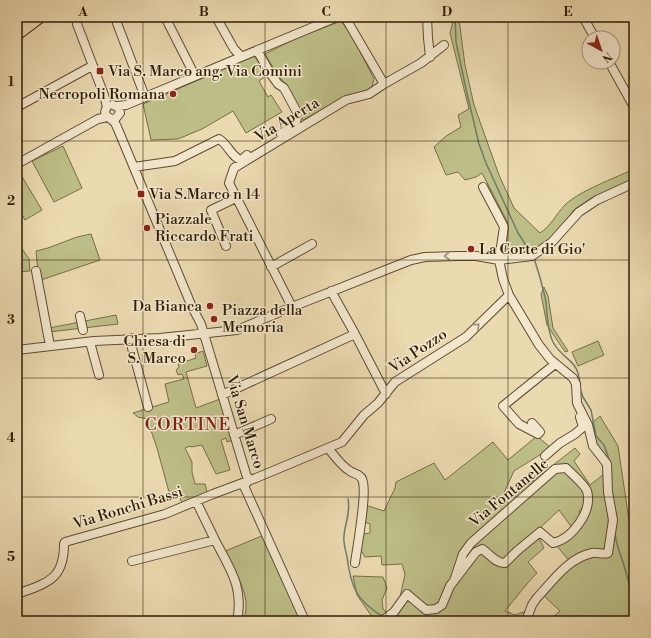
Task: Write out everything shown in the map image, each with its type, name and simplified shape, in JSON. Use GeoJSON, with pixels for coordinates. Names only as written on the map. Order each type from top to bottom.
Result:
{"type":"FeatureCollection","features":[{"type":"Feature","properties":{"kind":"main road"},"geometry":{"type":"LineString","coordinates":[[17,26],[29,17]]}},
{"type":"Feature","properties":{"kind":"main road"},"geometry":{"type":"LineString","coordinates":[[17,35],[41,17]]}},
{"type":"Feature","properties":{"kind":"street","name":"Via San Marco"},"geometry":{"type":"LineString","coordinates":[[76,17],[77,24],[92,66],[204,334],[249,480]]}},
{"type":"Feature","properties":{"kind":"street"},"geometry":{"type":"LineString","coordinates":[[165,17],[195,76]]}},
{"type":"Feature","properties":{"kind":"street"},"geometry":{"type":"LineString","coordinates":[[216,17],[234,49],[232,54],[238,58]]}},
{"type":"Feature","properties":{"kind":"street"},"geometry":{"type":"LineString","coordinates":[[17,164],[98,119],[112,114],[126,105],[337,17]]}},
{"type":"Feature","properties":{"kind":"street"},"geometry":{"type":"LineString","coordinates":[[345,17],[384,84]]}},
{"type":"Feature","properties":{"kind":"street"},"geometry":{"type":"LineString","coordinates":[[427,17],[430,57]]}},
{"type":"Feature","properties":{"kind":"street"},"geometry":{"type":"LineString","coordinates":[[583,17],[590,30]]}},
{"type":"Feature","properties":{"kind":"street"},"geometry":{"type":"LineString","coordinates":[[117,23],[145,97]]}},
{"type":"Feature","properties":{"kind":"street","name":"Via Aperta"},"geometry":{"type":"LineString","coordinates":[[292,307],[229,183],[234,168],[346,100],[369,94],[430,57],[444,45]]}},
{"type":"Feature","properties":{"kind":"street","name":"Via Aperta"},"geometry":{"type":"LineString","coordinates":[[134,167],[175,161],[220,139],[225,142],[236,158],[241,160],[292,126],[297,120],[298,114],[284,88],[278,84],[270,73],[257,50]]}},
{"type":"Feature","properties":{"kind":"street"},"geometry":{"type":"LineString","coordinates":[[17,107],[92,66]]}},
{"type":"Feature","properties":{"kind":"street"},"geometry":{"type":"LineString","coordinates":[[613,70],[634,107]]}},
{"type":"Feature","properties":{"kind":"street"},"geometry":{"type":"LineString","coordinates":[[17,350],[49,349],[90,342],[132,338],[160,338],[237,330],[395,266],[425,257],[476,256],[500,260],[528,257],[537,254],[552,242],[579,212],[597,200],[634,183]]}},
{"type":"Feature","properties":{"kind":"street"},"geometry":{"type":"LineString","coordinates":[[483,187],[504,227],[500,260],[503,279],[509,295],[539,345],[555,364],[573,378],[576,384],[576,408],[583,427],[560,443],[545,456]]}},
{"type":"Feature","properties":{"kind":"street"},"geometry":{"type":"LineString","coordinates":[[226,246],[211,210],[236,198]]}},
{"type":"Feature","properties":{"kind":"street"},"geometry":{"type":"LineString","coordinates":[[271,267],[312,244]]}},
{"type":"Feature","properties":{"kind":"street"},"geometry":{"type":"LineString","coordinates":[[36,271],[49,349]]}},
{"type":"Feature","properties":{"kind":"street"},"geometry":{"type":"LineString","coordinates":[[331,291],[386,394]]}},
{"type":"Feature","properties":{"kind":"street","name":"Via Pozzo"},"geometry":{"type":"LineString","coordinates":[[249,480],[342,442],[364,415],[378,404],[395,382],[466,337],[509,295]]}},
{"type":"Feature","properties":{"kind":"street"},"geometry":{"type":"LineString","coordinates":[[80,316],[83,330]]}},
{"type":"Feature","properties":{"kind":"street"},"geometry":{"type":"LineString","coordinates":[[222,395],[355,334]]}},
{"type":"Feature","properties":{"kind":"street"},"geometry":{"type":"LineString","coordinates":[[132,338],[132,348],[148,407]]}},
{"type":"Feature","properties":{"kind":"street"},"geometry":{"type":"LineString","coordinates":[[90,342],[99,375]]}},
{"type":"Feature","properties":{"kind":"street"},"geometry":{"type":"LineString","coordinates":[[532,423],[540,432],[538,434],[519,424],[503,406],[555,364]]}},
{"type":"Feature","properties":{"kind":"street"},"geometry":{"type":"LineString","coordinates":[[526,621],[536,599],[570,563],[593,553],[606,554],[608,552],[613,520],[608,492],[607,464],[593,446],[588,425],[577,403]]}},
{"type":"Feature","properties":{"kind":"street"},"geometry":{"type":"LineString","coordinates":[[234,435],[271,419]]}},
{"type":"Feature","properties":{"kind":"street"},"geometry":{"type":"LineString","coordinates":[[328,448],[348,470],[359,475],[364,485],[363,508],[355,563]]}},
{"type":"Feature","properties":{"kind":"street","name":"Via Fontanelle"},"geometry":{"type":"LineString","coordinates":[[382,621],[394,612],[407,594],[426,610],[436,609],[442,605],[450,586],[454,581],[476,552],[482,549],[489,553],[496,561],[505,563],[540,532],[553,543],[560,542],[578,526],[588,505],[586,490],[566,468],[555,469],[471,543],[463,554],[454,581]]}},
{"type":"Feature","properties":{"kind":"street"},"geometry":{"type":"LineString","coordinates":[[249,480],[244,486],[305,621]]}},
{"type":"Feature","properties":{"kind":"street","name":"Via Ronchi Bassi"},"geometry":{"type":"LineString","coordinates":[[17,594],[43,585],[59,571],[62,564],[65,542],[165,514],[249,480]]}},
{"type":"Feature","properties":{"kind":"street"},"geometry":{"type":"LineString","coordinates":[[196,501],[237,583],[240,599],[237,621]]}},
{"type":"Feature","properties":{"kind":"street"},"geometry":{"type":"LineString","coordinates":[[132,561],[215,540]]}},
{"type":"Feature","properties":{"kind":"green space"},"geometry":{"type":"Polygon","coordinates":[[[454,17],[455,20],[459,19],[465,65],[474,105],[499,175],[514,208],[540,233],[571,200],[598,185],[634,169],[634,179],[590,199],[574,210],[552,237],[531,252],[501,254],[505,229],[508,223],[482,173],[476,177],[465,180],[458,172],[446,175],[434,147],[446,136],[461,127],[458,115],[469,109],[450,33],[454,17]]]}},
{"type":"Feature","properties":{"kind":"green space"},"geometry":{"type":"Polygon","coordinates":[[[341,21],[352,36],[374,79],[372,86],[367,91],[345,97],[303,120],[296,102],[265,54],[295,39],[341,21]]]}},
{"type":"Feature","properties":{"kind":"green space"},"geometry":{"type":"Polygon","coordinates":[[[254,56],[268,75],[259,81],[268,97],[271,95],[282,112],[246,133],[233,111],[202,129],[178,139],[151,140],[143,104],[254,56]]]}},
{"type":"Feature","properties":{"kind":"green space"},"geometry":{"type":"Polygon","coordinates":[[[63,146],[82,188],[54,202],[32,161],[63,146]]]}},
{"type":"Feature","properties":{"kind":"green space"},"geometry":{"type":"Polygon","coordinates":[[[17,170],[42,210],[25,220],[17,206],[17,170]]]}},
{"type":"Feature","properties":{"kind":"green space"},"geometry":{"type":"Polygon","coordinates":[[[91,234],[100,260],[41,280],[38,271],[36,251],[77,237],[91,234]]]}},
{"type":"Feature","properties":{"kind":"green space"},"geometry":{"type":"Polygon","coordinates":[[[20,246],[29,259],[30,271],[17,272],[17,248],[20,246]]]}},
{"type":"Feature","properties":{"kind":"green space"},"geometry":{"type":"Polygon","coordinates":[[[544,287],[548,296],[553,328],[568,351],[565,352],[547,325],[541,294],[544,287]]]}},
{"type":"Feature","properties":{"kind":"green space"},"geometry":{"type":"Polygon","coordinates":[[[116,315],[118,324],[49,332],[49,328],[116,315]]]}},
{"type":"Feature","properties":{"kind":"green space"},"geometry":{"type":"Polygon","coordinates":[[[598,341],[604,355],[578,366],[572,352],[598,341]]]}},
{"type":"Feature","properties":{"kind":"green space"},"geometry":{"type":"Polygon","coordinates":[[[203,351],[207,366],[186,372],[196,408],[220,399],[233,440],[227,442],[226,438],[221,440],[230,470],[216,474],[202,445],[185,448],[192,462],[192,472],[195,484],[205,484],[207,492],[183,506],[177,490],[169,492],[157,448],[147,419],[138,417],[133,413],[169,402],[165,384],[184,379],[182,374],[178,375],[176,370],[179,367],[178,364],[196,358],[195,354],[203,351]]]}},
{"type":"Feature","properties":{"kind":"green space"},"geometry":{"type":"Polygon","coordinates":[[[600,416],[618,446],[634,554],[634,621],[555,621],[552,618],[560,611],[543,595],[572,566],[593,554],[608,555],[609,474],[597,448],[591,424],[600,416]]]}},
{"type":"Feature","properties":{"kind":"green space"},"geometry":{"type":"Polygon","coordinates":[[[537,436],[551,448],[514,471],[502,497],[506,502],[575,448],[580,454],[574,461],[590,485],[603,475],[605,471],[613,520],[606,552],[570,562],[557,546],[581,523],[588,490],[564,466],[475,537],[441,605],[430,608],[411,595],[399,602],[405,574],[402,564],[382,565],[381,556],[365,557],[357,544],[359,535],[370,533],[370,524],[362,521],[362,504],[384,511],[395,488],[396,482],[434,463],[445,480],[493,442],[508,460],[537,436]]]}},
{"type":"Feature","properties":{"kind":"green space"},"geometry":{"type":"Polygon","coordinates":[[[566,470],[584,489],[586,505],[579,511],[581,515],[573,529],[559,510],[505,561],[484,549],[456,577],[468,548],[554,471],[566,470]]]}},
{"type":"Feature","properties":{"kind":"green space"},"geometry":{"type":"Polygon","coordinates":[[[264,535],[303,621],[244,621],[246,601],[242,586],[239,578],[223,552],[264,535]]]}},
{"type":"Feature","properties":{"kind":"green space"},"geometry":{"type":"Polygon","coordinates":[[[538,536],[544,548],[528,562],[537,573],[505,611],[515,615],[523,612],[527,615],[525,621],[385,621],[406,598],[429,612],[449,593],[480,552],[500,565],[538,536]]]}},
{"type":"Feature","properties":{"kind":"green space"},"geometry":{"type":"Polygon","coordinates":[[[353,576],[383,577],[387,588],[382,600],[383,609],[388,614],[381,621],[375,621],[357,595],[353,576]]]}},
{"type":"Feature","properties":{"kind":"waterway"},"geometry":{"type":"LineString","coordinates":[[455,17],[456,42],[479,144],[486,163],[518,233],[531,253]]}},
{"type":"Feature","properties":{"kind":"waterway"},"geometry":{"type":"LineString","coordinates":[[534,258],[545,297],[548,326],[551,337],[557,348],[577,370],[580,386]]}},
{"type":"Feature","properties":{"kind":"waterway"},"geometry":{"type":"LineString","coordinates":[[580,389],[591,410],[596,436],[604,445],[610,462]]}},
{"type":"Feature","properties":{"kind":"waterway"},"geometry":{"type":"LineString","coordinates":[[348,499],[349,504],[344,544],[350,577],[356,592],[366,604],[382,616]]}},
{"type":"Feature","properties":{"kind":"waterway"},"geometry":{"type":"LineString","coordinates":[[615,533],[629,584],[634,609]]}},
{"type":"Feature","properties":{"kind":"place","name":"Via S. Marco ang. Via Comini"},"geometry":{"type":"Point","coordinates":[100,71]}},
{"type":"Feature","properties":{"kind":"place","name":"Necropoli Romana"},"geometry":{"type":"Point","coordinates":[173,94]}},
{"type":"Feature","properties":{"kind":"place","name":"Via S.Marco n 14"},"geometry":{"type":"Point","coordinates":[141,194]}},
{"type":"Feature","properties":{"kind":"place","name":"Piazzale Riccardo Frati"},"geometry":{"type":"Point","coordinates":[147,228]}},
{"type":"Feature","properties":{"kind":"place","name":"La Corte di Gio'"},"geometry":{"type":"Point","coordinates":[471,249]}},
{"type":"Feature","properties":{"kind":"place","name":"Da Bianca"},"geometry":{"type":"Point","coordinates":[210,306]}},
{"type":"Feature","properties":{"kind":"place","name":"Piazza della Memoria"},"geometry":{"type":"Point","coordinates":[214,319]}},
{"type":"Feature","properties":{"kind":"place","name":"Chiesa di S. Marco"},"geometry":{"type":"Point","coordinates":[194,350]}},
{"type":"Feature","properties":{"kind":"district","name":"CORTINE"},"geometry":{"type":"Point","coordinates":[188,425]}}]}
